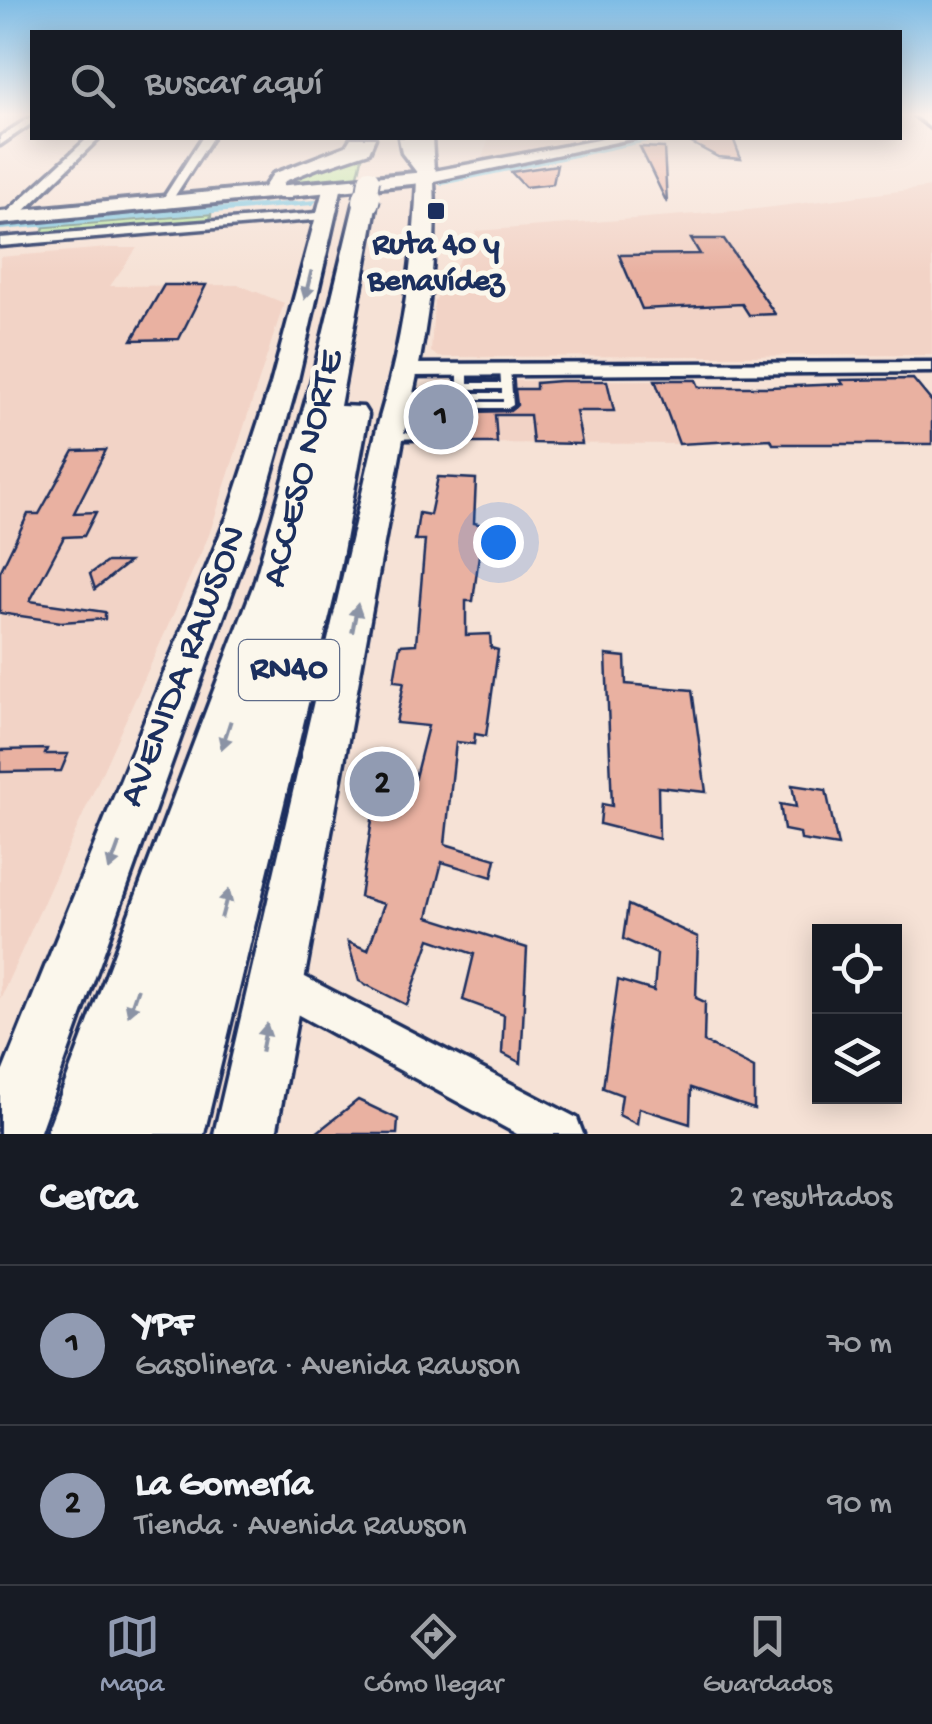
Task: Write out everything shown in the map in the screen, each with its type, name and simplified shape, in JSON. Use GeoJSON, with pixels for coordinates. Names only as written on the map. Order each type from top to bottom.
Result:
{"type":"FeatureCollection","features":[{"type":"Feature","properties":{"kind":"highway","name":"ACCESO NORTE"},"geometry":{"type":"LineString","coordinates":[[86,1134],[276,584],[382,174]]}},
{"type":"Feature","properties":{"kind":"highway","name":"ACCESO NORTE"},"geometry":{"type":"LineString","coordinates":[[164,1134],[336,493],[382,174]]}},
{"type":"Feature","properties":{"kind":"main road"},"geometry":{"type":"LineString","coordinates":[[5,218],[219,200],[282,186],[382,174]]}},
{"type":"Feature","properties":{"kind":"street"},"geometry":{"type":"LineString","coordinates":[[5,218],[61,168]]}},
{"type":"Feature","properties":{"kind":"street"},"geometry":{"type":"LineString","coordinates":[[162,205],[187,168]]}},
{"type":"Feature","properties":{"kind":"street"},"geometry":{"type":"LineString","coordinates":[[282,186],[424,168]]}},
{"type":"Feature","properties":{"kind":"street"},"geometry":{"type":"LineString","coordinates":[[0,242],[382,174]]}},
{"type":"Feature","properties":{"kind":"street"},"geometry":{"type":"LineString","coordinates":[[245,1134],[396,407],[427,230],[382,174]]}},
{"type":"Feature","properties":{"kind":"street","name":"AVENIDA RAWSON"},"geometry":{"type":"LineString","coordinates":[[8,1134],[244,515],[289,366],[382,174]]}},
{"type":"Feature","properties":{"kind":"street"},"geometry":{"type":"LineString","coordinates":[[396,407],[463,400],[506,384],[932,367]]}},
{"type":"Feature","properties":{"kind":"street"},"geometry":{"type":"LineString","coordinates":[[276,982],[560,1134]]}},
{"type":"Feature","properties":{"kind":"lane"},"geometry":{"type":"LineString","coordinates":[[396,407],[463,400],[508,405],[506,384]]}},
{"type":"Feature","properties":{"kind":"lane"},"geometry":{"type":"LineString","coordinates":[[396,407],[462,435],[463,400]]}},
{"type":"Feature","properties":{"kind":"shaded area"},"geometry":{"type":"Polygon","coordinates":[[[932,187],[932,355],[439,357],[431,352],[434,302],[477,231],[748,210],[932,187]]]}},
{"type":"Feature","properties":{"kind":"shaded area"},"geometry":{"type":"Polygon","coordinates":[[[137,248],[110,286],[239,285],[284,303],[209,535],[0,999],[0,257],[137,248]]]}},
{"type":"Feature","properties":{"kind":"shaded area"},"geometry":{"type":"Polygon","coordinates":[[[689,380],[717,444],[429,443],[433,388],[445,381],[689,380]]]}},
{"type":"Feature","properties":{"kind":"green space"},"geometry":{"type":"Polygon","coordinates":[[[316,168],[360,168],[356,184],[288,190],[278,183],[316,168]]]}},
{"type":"Feature","properties":{"kind":"green space"},"geometry":{"type":"Polygon","coordinates":[[[211,214],[210,222],[41,236],[44,227],[211,214]]]}},
{"type":"Feature","properties":{"kind":"building"},"geometry":{"type":"Polygon","coordinates":[[[556,168],[553,184],[525,187],[511,172],[556,168]]]}},
{"type":"Feature","properties":{"kind":"building"},"geometry":{"type":"Polygon","coordinates":[[[650,168],[665,168],[667,203],[650,168]]]}},
{"type":"Feature","properties":{"kind":"building"},"geometry":{"type":"Polygon","coordinates":[[[691,239],[724,239],[775,314],[749,315],[742,304],[642,309],[619,255],[700,254],[691,239]]]}},
{"type":"Feature","properties":{"kind":"building"},"geometry":{"type":"Polygon","coordinates":[[[164,285],[206,285],[179,339],[132,340],[164,285]]]}},
{"type":"Feature","properties":{"kind":"building"},"geometry":{"type":"Polygon","coordinates":[[[913,379],[932,402],[932,444],[773,444],[771,439],[679,444],[655,380],[696,380],[699,387],[769,387],[843,384],[840,380],[913,379]]]}},
{"type":"Feature","properties":{"kind":"building"},"geometry":{"type":"Polygon","coordinates":[[[607,381],[614,411],[576,411],[582,444],[533,443],[530,415],[495,415],[497,443],[429,443],[470,440],[472,412],[510,411],[517,405],[515,389],[536,389],[536,383],[607,381]]]}},
{"type":"Feature","properties":{"kind":"building"},"geometry":{"type":"Polygon","coordinates":[[[106,450],[74,513],[96,512],[84,536],[64,537],[30,601],[105,612],[105,619],[61,622],[0,613],[0,572],[28,514],[39,514],[74,451],[106,450]]]}},
{"type":"Feature","properties":{"kind":"building"},"geometry":{"type":"Polygon","coordinates":[[[438,477],[476,479],[474,523],[483,525],[473,601],[466,601],[466,635],[490,634],[491,648],[498,650],[486,736],[475,734],[474,744],[456,742],[445,844],[496,859],[492,877],[442,862],[428,917],[527,948],[521,1063],[502,1053],[504,1015],[463,1000],[474,954],[430,939],[407,1005],[359,981],[348,942],[368,950],[384,904],[360,897],[375,801],[393,805],[396,794],[410,797],[428,726],[396,723],[404,682],[394,681],[400,645],[416,644],[425,540],[415,540],[419,513],[430,515],[438,477]]]}},
{"type":"Feature","properties":{"kind":"building"},"geometry":{"type":"Polygon","coordinates":[[[107,562],[129,562],[95,589],[90,574],[107,562]]]}},
{"type":"Feature","properties":{"kind":"building"},"geometry":{"type":"Polygon","coordinates":[[[606,655],[625,657],[626,684],[692,690],[706,792],[658,787],[659,839],[600,824],[602,804],[612,806],[606,655]]]}},
{"type":"Feature","properties":{"kind":"building"},"geometry":{"type":"Polygon","coordinates":[[[47,749],[45,754],[68,754],[61,771],[0,772],[0,750],[47,749]]]}},
{"type":"Feature","properties":{"kind":"building"},"geometry":{"type":"Polygon","coordinates":[[[792,785],[826,790],[838,846],[801,840],[800,833],[784,830],[780,804],[796,807],[792,785]]]}},
{"type":"Feature","properties":{"kind":"building"},"geometry":{"type":"Polygon","coordinates":[[[628,905],[698,937],[696,998],[705,1002],[704,1042],[754,1068],[754,1109],[691,1088],[690,1124],[639,1108],[637,1124],[619,1115],[622,1095],[603,1088],[618,980],[654,991],[657,954],[623,939],[628,905]]]}},
{"type":"Feature","properties":{"kind":"building"},"geometry":{"type":"Polygon","coordinates":[[[358,1100],[398,1119],[397,1134],[315,1134],[358,1100]]]}},
{"type":"Feature","properties":{"kind":"waterway"},"geometry":{"type":"LineString","coordinates":[[442,182],[512,168]]}},
{"type":"Feature","properties":{"kind":"waterway"},"geometry":{"type":"LineString","coordinates":[[0,226],[313,202]]}},
{"type":"Feature","properties":{"kind":"place","name":"Ruta 40 y Benavídez"},"geometry":{"type":"Point","coordinates":[436,211]}},
{"type":"Feature","properties":{"kind":"place","name":"YPF"},"geometry":{"type":"Point","coordinates":[441,417]}},
{"type":"Feature","properties":{"kind":"place","name":"La Gomería"},"geometry":{"type":"Point","coordinates":[382,784]}}]}
